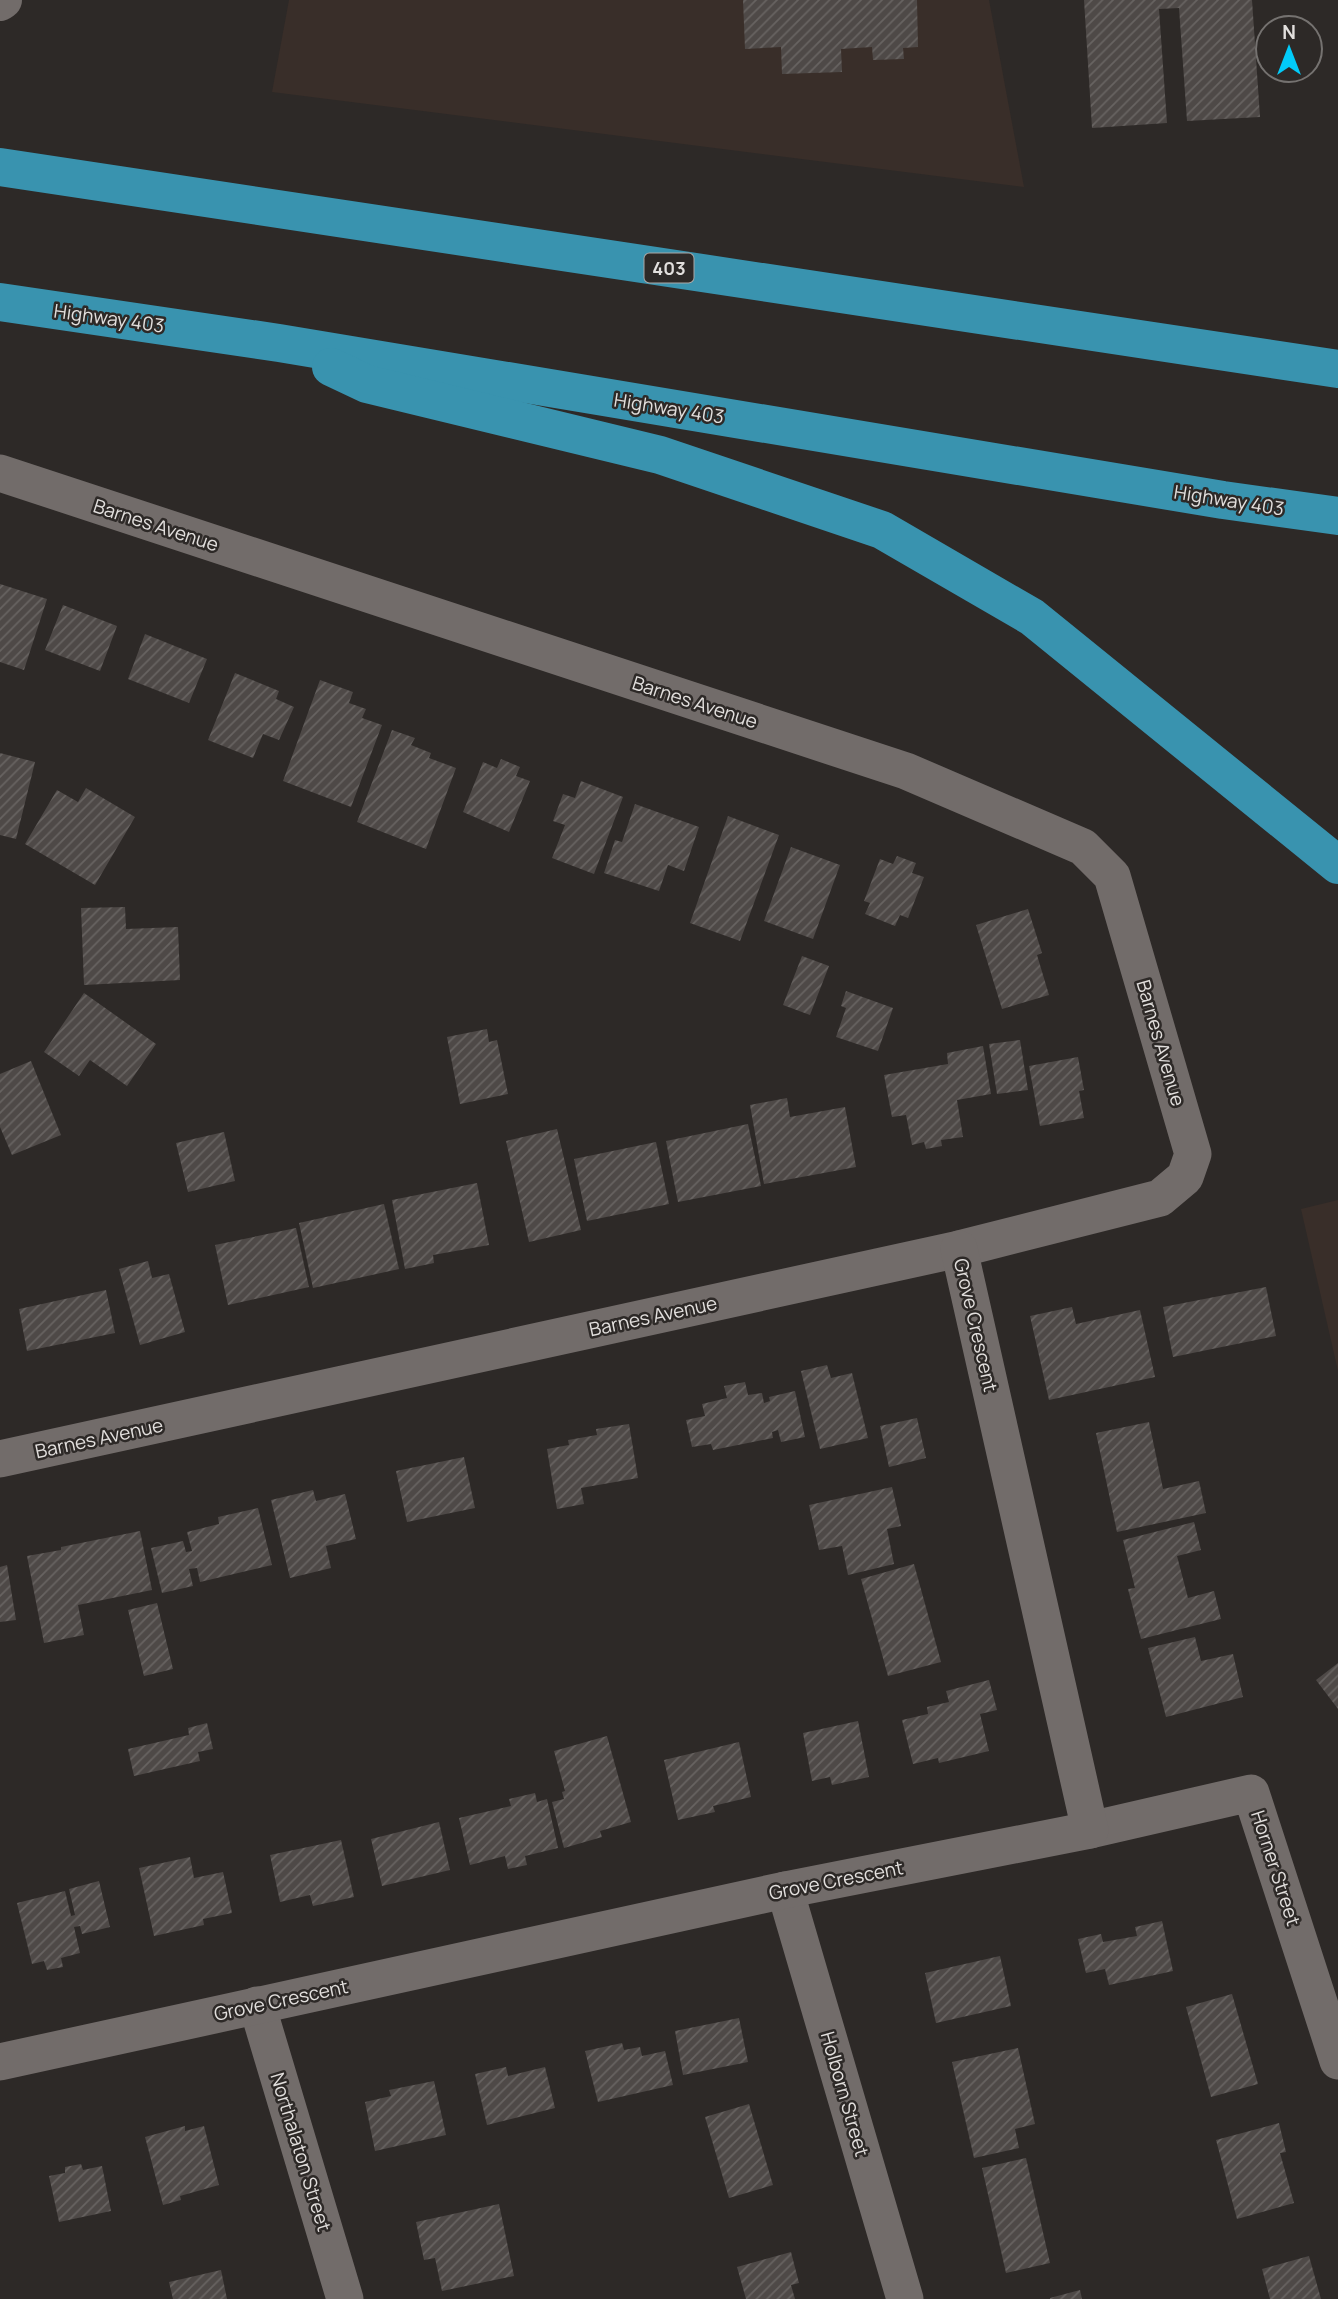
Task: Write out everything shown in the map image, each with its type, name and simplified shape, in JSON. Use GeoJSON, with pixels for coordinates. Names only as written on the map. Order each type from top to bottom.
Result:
{"type":"FeatureCollection","features":[{"type":"Feature","properties":{"kind":"highway","name":"403"},"geometry":{"type":"LineString","coordinates":[[0,167],[1338,369]]}},
{"type":"Feature","properties":{"kind":"highway","name":"Highway 403"},"geometry":{"type":"LineString","coordinates":[[0,302],[279,343],[1223,500],[1338,516]]}},
{"type":"Feature","properties":{"kind":"highway"},"geometry":{"type":"LineString","coordinates":[[279,343],[367,384],[660,455],[882,530],[1032,617],[1338,865]]}},
{"type":"Feature","properties":{"kind":"street","name":"Barnes Avenue"},"geometry":{"type":"LineString","coordinates":[[0,473],[906,771],[1083,847],[1112,876],[1193,1154],[1185,1177],[1160,1198],[959,1249],[0,1459]]}},
{"type":"Feature","properties":{"kind":"street","name":"Grove Crescent"},"geometry":{"type":"LineString","coordinates":[[0,2062],[785,1890],[1090,1830],[959,1249]]}},
{"type":"Feature","properties":{"kind":"street","name":"Horner Street"},"geometry":{"type":"LineString","coordinates":[[1090,1830],[1251,1793],[1338,2061]]}},
{"type":"Feature","properties":{"kind":"street","name":"Holborn Street"},"geometry":{"type":"LineString","coordinates":[[785,1890],[905,2299]]}},
{"type":"Feature","properties":{"kind":"street","name":"Northalaton Street"},"geometry":{"type":"LineString","coordinates":[[257,2005],[345,2299]]}},
{"type":"Feature","properties":{"kind":"shaded area"},"geometry":{"type":"Polygon","coordinates":[[[289,0],[989,0],[1024,187],[272,92],[289,0]]]}},
{"type":"Feature","properties":{"kind":"shaded area"},"geometry":{"type":"Polygon","coordinates":[[[1338,1200],[1338,1371],[1301,1209],[1338,1200]]]}},
{"type":"Feature","properties":{"kind":"building"},"geometry":{"type":"Polygon","coordinates":[[[743,0],[917,0],[918,47],[903,48],[904,59],[873,60],[872,47],[841,49],[842,72],[782,74],[781,47],[745,49],[743,0]]]}},
{"type":"Feature","properties":{"kind":"building"},"geometry":{"type":"Polygon","coordinates":[[[1084,0],[1252,0],[1254,84],[1258,84],[1260,117],[1187,121],[1179,8],[1159,9],[1167,123],[1092,128],[1084,0]]]}},
{"type":"Feature","properties":{"kind":"building"},"geometry":{"type":"Polygon","coordinates":[[[0,584],[47,599],[24,670],[0,662],[0,584]]]}},
{"type":"Feature","properties":{"kind":"building"},"geometry":{"type":"Polygon","coordinates":[[[63,605],[117,626],[100,671],[45,650],[63,605]]]}},
{"type":"Feature","properties":{"kind":"building"},"geometry":{"type":"Polygon","coordinates":[[[145,634],[207,659],[189,703],[128,679],[145,634]]]}},
{"type":"Feature","properties":{"kind":"building"},"geometry":{"type":"Polygon","coordinates":[[[235,673],[279,691],[276,699],[294,707],[279,740],[263,734],[253,758],[208,740],[235,673]]]}},
{"type":"Feature","properties":{"kind":"building"},"geometry":{"type":"Polygon","coordinates":[[[320,680],[353,692],[349,703],[366,709],[362,718],[382,725],[351,807],[283,781],[320,680]]]}},
{"type":"Feature","properties":{"kind":"building"},"geometry":{"type":"Polygon","coordinates":[[[392,730],[415,738],[411,745],[431,753],[429,758],[456,768],[426,849],[357,822],[392,730]]]}},
{"type":"Feature","properties":{"kind":"building"},"geometry":{"type":"Polygon","coordinates":[[[0,753],[35,762],[16,839],[0,835],[0,753]]]}},
{"type":"Feature","properties":{"kind":"building"},"geometry":{"type":"Polygon","coordinates":[[[501,759],[520,767],[516,776],[530,781],[509,832],[463,812],[483,762],[497,768],[501,759]]]}},
{"type":"Feature","properties":{"kind":"building"},"geometry":{"type":"Polygon","coordinates":[[[581,781],[623,797],[594,874],[552,858],[565,825],[553,821],[563,794],[575,798],[581,781]]]}},
{"type":"Feature","properties":{"kind":"building"},"geometry":{"type":"Polygon","coordinates":[[[86,788],[135,817],[95,885],[25,844],[57,790],[78,802],[86,788]]]}},
{"type":"Feature","properties":{"kind":"building"},"geometry":{"type":"Polygon","coordinates":[[[635,804],[699,827],[684,871],[668,865],[659,891],[604,873],[615,840],[622,842],[635,804]]]}},
{"type":"Feature","properties":{"kind":"building"},"geometry":{"type":"Polygon","coordinates":[[[728,816],[779,835],[740,941],[690,923],[728,816]]]}},
{"type":"Feature","properties":{"kind":"building"},"geometry":{"type":"Polygon","coordinates":[[[791,847],[840,865],[813,939],[764,921],[791,847]]]}},
{"type":"Feature","properties":{"kind":"building"},"geometry":{"type":"Polygon","coordinates":[[[897,856],[916,863],[912,873],[924,877],[908,918],[900,915],[895,926],[865,914],[870,903],[864,901],[880,859],[893,864],[897,856]]]}},
{"type":"Feature","properties":{"kind":"building"},"geometry":{"type":"Polygon","coordinates":[[[125,907],[126,929],[178,927],[180,980],[84,985],[81,908],[125,907]]]}},
{"type":"Feature","properties":{"kind":"building"},"geometry":{"type":"Polygon","coordinates":[[[1028,909],[1042,953],[1037,955],[1049,995],[1002,1009],[976,925],[1028,909]]]}},
{"type":"Feature","properties":{"kind":"building"},"geometry":{"type":"Polygon","coordinates":[[[802,956],[829,966],[810,1015],[783,1005],[802,956]]]}},
{"type":"Feature","properties":{"kind":"building"},"geometry":{"type":"Polygon","coordinates":[[[846,991],[893,1008],[878,1051],[836,1037],[846,1008],[841,1006],[846,991]]]}},
{"type":"Feature","properties":{"kind":"building"},"geometry":{"type":"Polygon","coordinates":[[[84,993],[156,1044],[127,1086],[90,1060],[79,1076],[44,1052],[84,993]]]}},
{"type":"Feature","properties":{"kind":"building"},"geometry":{"type":"Polygon","coordinates":[[[487,1029],[489,1042],[497,1040],[508,1094],[460,1104],[447,1037],[487,1029]]]}},
{"type":"Feature","properties":{"kind":"building"},"geometry":{"type":"Polygon","coordinates":[[[1020,1040],[1028,1090],[997,1094],[989,1044],[1020,1040]]]}},
{"type":"Feature","properties":{"kind":"building"},"geometry":{"type":"Polygon","coordinates":[[[983,1046],[991,1094],[957,1100],[963,1137],[941,1140],[942,1146],[926,1149],[924,1142],[912,1145],[906,1115],[892,1117],[884,1075],[948,1064],[947,1053],[983,1046]]]}},
{"type":"Feature","properties":{"kind":"building"},"geometry":{"type":"Polygon","coordinates":[[[1078,1057],[1084,1090],[1079,1091],[1084,1118],[1040,1126],[1029,1066],[1078,1057]]]}},
{"type":"Feature","properties":{"kind":"building"},"geometry":{"type":"Polygon","coordinates":[[[31,1061],[61,1135],[12,1155],[0,1127],[0,1074],[31,1061]]]}},
{"type":"Feature","properties":{"kind":"building"},"geometry":{"type":"Polygon","coordinates":[[[787,1098],[790,1117],[845,1107],[856,1167],[764,1184],[750,1105],[787,1098]]]}},
{"type":"Feature","properties":{"kind":"building"},"geometry":{"type":"Polygon","coordinates":[[[748,1124],[761,1186],[678,1202],[666,1141],[748,1124]]]}},
{"type":"Feature","properties":{"kind":"building"},"geometry":{"type":"Polygon","coordinates":[[[557,1129],[581,1230],[529,1242],[506,1141],[557,1129]]]}},
{"type":"Feature","properties":{"kind":"building"},"geometry":{"type":"Polygon","coordinates":[[[224,1132],[235,1181],[188,1192],[176,1143],[224,1132]]]}},
{"type":"Feature","properties":{"kind":"building"},"geometry":{"type":"Polygon","coordinates":[[[656,1142],[669,1204],[587,1221],[574,1159],[656,1142]]]}},
{"type":"Feature","properties":{"kind":"building"},"geometry":{"type":"Polygon","coordinates":[[[477,1183],[489,1245],[433,1255],[434,1263],[405,1269],[392,1200],[477,1183]]]}},
{"type":"Feature","properties":{"kind":"building"},"geometry":{"type":"Polygon","coordinates":[[[384,1204],[399,1269],[313,1288],[299,1223],[384,1204]]]}},
{"type":"Feature","properties":{"kind":"building"},"geometry":{"type":"Polygon","coordinates":[[[296,1228],[309,1287],[228,1305],[215,1245],[296,1228]]]}},
{"type":"Feature","properties":{"kind":"building"},"geometry":{"type":"Polygon","coordinates":[[[148,1261],[152,1278],[169,1274],[185,1332],[140,1345],[119,1269],[148,1261]]]}},
{"type":"Feature","properties":{"kind":"building"},"geometry":{"type":"Polygon","coordinates":[[[1266,1287],[1276,1336],[1173,1357],[1163,1307],[1266,1287]]]}},
{"type":"Feature","properties":{"kind":"building"},"geometry":{"type":"Polygon","coordinates":[[[106,1290],[115,1333],[27,1351],[19,1309],[106,1290]]]}},
{"type":"Feature","properties":{"kind":"building"},"geometry":{"type":"Polygon","coordinates":[[[1072,1307],[1076,1324],[1140,1310],[1155,1377],[1049,1400],[1030,1316],[1072,1307]]]}},
{"type":"Feature","properties":{"kind":"building"},"geometry":{"type":"Polygon","coordinates":[[[827,1365],[831,1378],[852,1373],[868,1438],[820,1449],[801,1371],[827,1365]]]}},
{"type":"Feature","properties":{"kind":"building"},"geometry":{"type":"Polygon","coordinates":[[[745,1382],[748,1395],[762,1393],[764,1403],[770,1401],[769,1397],[795,1391],[805,1437],[781,1442],[778,1430],[772,1432],[773,1438],[713,1450],[711,1444],[692,1447],[686,1420],[705,1416],[702,1404],[727,1398],[724,1386],[745,1382]]]}},
{"type":"Feature","properties":{"kind":"building"},"geometry":{"type":"Polygon","coordinates":[[[917,1418],[926,1458],[889,1467],[880,1426],[917,1418]]]}},
{"type":"Feature","properties":{"kind":"building"},"geometry":{"type":"Polygon","coordinates":[[[1149,1422],[1163,1489],[1199,1481],[1206,1513],[1117,1532],[1096,1433],[1149,1422]]]}},
{"type":"Feature","properties":{"kind":"building"},"geometry":{"type":"Polygon","coordinates":[[[629,1424],[638,1478],[581,1488],[584,1504],[557,1509],[547,1449],[569,1445],[568,1440],[597,1435],[596,1429],[629,1424]]]}},
{"type":"Feature","properties":{"kind":"building"},"geometry":{"type":"Polygon","coordinates":[[[464,1457],[475,1508],[407,1522],[396,1471],[464,1457]]]}},
{"type":"Feature","properties":{"kind":"building"},"geometry":{"type":"Polygon","coordinates":[[[892,1487],[901,1526],[887,1529],[894,1564],[848,1575],[842,1546],[819,1550],[809,1505],[892,1487]]]}},
{"type":"Feature","properties":{"kind":"building"},"geometry":{"type":"Polygon","coordinates":[[[313,1490],[316,1501],[345,1494],[356,1539],[326,1546],[331,1568],[290,1578],[271,1500],[313,1490]]]}},
{"type":"Feature","properties":{"kind":"building"},"geometry":{"type":"Polygon","coordinates":[[[258,1508],[272,1565],[200,1582],[197,1568],[189,1569],[193,1586],[162,1593],[151,1548],[183,1541],[186,1552],[192,1551],[187,1532],[219,1524],[218,1517],[258,1508]]]}},
{"type":"Feature","properties":{"kind":"building"},"geometry":{"type":"Polygon","coordinates":[[[1194,1522],[1201,1550],[1177,1556],[1188,1598],[1214,1591],[1221,1619],[1141,1639],[1128,1589],[1135,1588],[1123,1540],[1194,1522]]]}},
{"type":"Feature","properties":{"kind":"building"},"geometry":{"type":"Polygon","coordinates":[[[140,1531],[152,1590],[78,1605],[84,1635],[44,1643],[27,1556],[140,1531]]]}},
{"type":"Feature","properties":{"kind":"building"},"geometry":{"type":"Polygon","coordinates":[[[914,1564],[941,1662],[888,1676],[861,1579],[914,1564]]]}},
{"type":"Feature","properties":{"kind":"building"},"geometry":{"type":"Polygon","coordinates":[[[7,1565],[16,1620],[0,1622],[0,1567],[7,1565]]]}},
{"type":"Feature","properties":{"kind":"building"},"geometry":{"type":"Polygon","coordinates":[[[157,1603],[173,1669],[144,1676],[128,1610],[157,1603]]]}},
{"type":"Feature","properties":{"kind":"building"},"geometry":{"type":"Polygon","coordinates":[[[1195,1637],[1201,1661],[1233,1654],[1243,1697],[1166,1717],[1148,1648],[1195,1637]]]}},
{"type":"Feature","properties":{"kind":"building"},"geometry":{"type":"Polygon","coordinates":[[[1338,1663],[1338,1709],[1316,1680],[1338,1663]]]}},
{"type":"Feature","properties":{"kind":"building"},"geometry":{"type":"Polygon","coordinates":[[[989,1680],[997,1710],[980,1714],[989,1751],[939,1763],[938,1758],[913,1764],[902,1720],[928,1714],[927,1707],[949,1702],[946,1691],[989,1680]]]}},
{"type":"Feature","properties":{"kind":"building"},"geometry":{"type":"Polygon","coordinates":[[[858,1721],[869,1777],[832,1785],[830,1777],[812,1781],[803,1733],[858,1721]]]}},
{"type":"Feature","properties":{"kind":"building"},"geometry":{"type":"Polygon","coordinates":[[[207,1723],[213,1749],[198,1752],[200,1761],[134,1776],[128,1749],[189,1735],[188,1728],[207,1723]]]}},
{"type":"Feature","properties":{"kind":"building"},"geometry":{"type":"Polygon","coordinates":[[[607,1736],[631,1822],[600,1831],[602,1837],[564,1848],[552,1802],[564,1799],[562,1792],[565,1791],[554,1751],[607,1736]]]}},
{"type":"Feature","properties":{"kind":"building"},"geometry":{"type":"Polygon","coordinates":[[[739,1742],[751,1797],[713,1806],[715,1812],[678,1820],[664,1760],[739,1742]]]}},
{"type":"Feature","properties":{"kind":"building"},"geometry":{"type":"Polygon","coordinates":[[[535,1793],[537,1802],[547,1799],[558,1848],[525,1856],[527,1865],[508,1869],[505,1856],[470,1865],[459,1818],[511,1806],[509,1799],[535,1793]]]}},
{"type":"Feature","properties":{"kind":"building"},"geometry":{"type":"Polygon","coordinates":[[[439,1822],[450,1870],[382,1886],[371,1839],[439,1822]]]}},
{"type":"Feature","properties":{"kind":"building"},"geometry":{"type":"Polygon","coordinates":[[[341,1840],[354,1897],[313,1906],[310,1895],[280,1902],[270,1855],[341,1840]]]}},
{"type":"Feature","properties":{"kind":"building"},"geometry":{"type":"Polygon","coordinates":[[[190,1857],[194,1878],[223,1872],[232,1913],[203,1919],[204,1925],[154,1936],[139,1868],[190,1857]]]}},
{"type":"Feature","properties":{"kind":"building"},"geometry":{"type":"Polygon","coordinates":[[[99,1881],[110,1927],[82,1934],[80,1926],[74,1927],[80,1953],[61,1958],[63,1967],[47,1970],[44,1961],[32,1964],[17,1903],[65,1891],[71,1916],[75,1915],[69,1889],[99,1881]]]}},
{"type":"Feature","properties":{"kind":"building"},"geometry":{"type":"Polygon","coordinates":[[[1162,1921],[1173,1971],[1109,1985],[1105,1969],[1086,1973],[1078,1939],[1101,1934],[1103,1942],[1137,1936],[1135,1927],[1162,1921]]]}},
{"type":"Feature","properties":{"kind":"building"},"geometry":{"type":"Polygon","coordinates":[[[1000,1956],[1011,2006],[936,2023],[925,1973],[1000,1956]]]}},
{"type":"Feature","properties":{"kind":"building"},"geometry":{"type":"Polygon","coordinates":[[[1232,1994],[1258,2084],[1211,2097],[1186,2007],[1232,1994]]]}},
{"type":"Feature","properties":{"kind":"building"},"geometry":{"type":"Polygon","coordinates":[[[739,2018],[748,2062],[683,2075],[675,2031],[739,2018]]]}},
{"type":"Feature","properties":{"kind":"building"},"geometry":{"type":"Polygon","coordinates":[[[622,2043],[624,2050],[640,2047],[642,2056],[665,2051],[673,2085],[598,2102],[585,2051],[622,2043]]]}},
{"type":"Feature","properties":{"kind":"building"},"geometry":{"type":"Polygon","coordinates":[[[1018,2048],[1035,2124],[1015,2129],[1019,2148],[974,2158],[952,2062],[1018,2048]]]}},
{"type":"Feature","properties":{"kind":"building"},"geometry":{"type":"Polygon","coordinates":[[[506,2067],[508,2076],[545,2067],[555,2108],[487,2125],[475,2074],[506,2067]]]}},
{"type":"Feature","properties":{"kind":"building"},"geometry":{"type":"Polygon","coordinates":[[[434,2081],[446,2135],[375,2151],[365,2102],[391,2096],[389,2090],[434,2081]]]}},
{"type":"Feature","properties":{"kind":"building"},"geometry":{"type":"Polygon","coordinates":[[[749,2104],[773,2185],[729,2198],[705,2117],[749,2104]]]}},
{"type":"Feature","properties":{"kind":"building"},"geometry":{"type":"Polygon","coordinates":[[[1279,2123],[1286,2152],[1280,2153],[1294,2203],[1237,2219],[1216,2140],[1279,2123]]]}},
{"type":"Feature","properties":{"kind":"building"},"geometry":{"type":"Polygon","coordinates":[[[185,2126],[185,2131],[204,2126],[219,2185],[180,2196],[181,2200],[163,2205],[145,2137],[185,2126]]]}},
{"type":"Feature","properties":{"kind":"building"},"geometry":{"type":"Polygon","coordinates":[[[1026,2158],[1050,2263],[1006,2273],[982,2168],[1026,2158]]]}},
{"type":"Feature","properties":{"kind":"building"},"geometry":{"type":"Polygon","coordinates":[[[81,2164],[83,2170],[102,2166],[111,2211],[59,2222],[49,2176],[65,2173],[65,2167],[81,2164]]]}},
{"type":"Feature","properties":{"kind":"building"},"geometry":{"type":"Polygon","coordinates":[[[499,2204],[514,2276],[442,2291],[435,2258],[424,2260],[416,2222],[499,2204]]]}},
{"type":"Feature","properties":{"kind":"building"},"geometry":{"type":"Polygon","coordinates":[[[791,2252],[799,2283],[791,2285],[795,2299],[746,2299],[737,2267],[791,2252]]]}},
{"type":"Feature","properties":{"kind":"building"},"geometry":{"type":"Polygon","coordinates":[[[1309,2256],[1321,2299],[1270,2299],[1262,2269],[1309,2256]]]}},
{"type":"Feature","properties":{"kind":"building"},"geometry":{"type":"Polygon","coordinates":[[[221,2270],[227,2299],[173,2299],[169,2282],[221,2270]]]}},
{"type":"Feature","properties":{"kind":"building"},"geometry":{"type":"Polygon","coordinates":[[[1080,2290],[1082,2299],[1050,2299],[1050,2298],[1080,2290]]]}}]}
